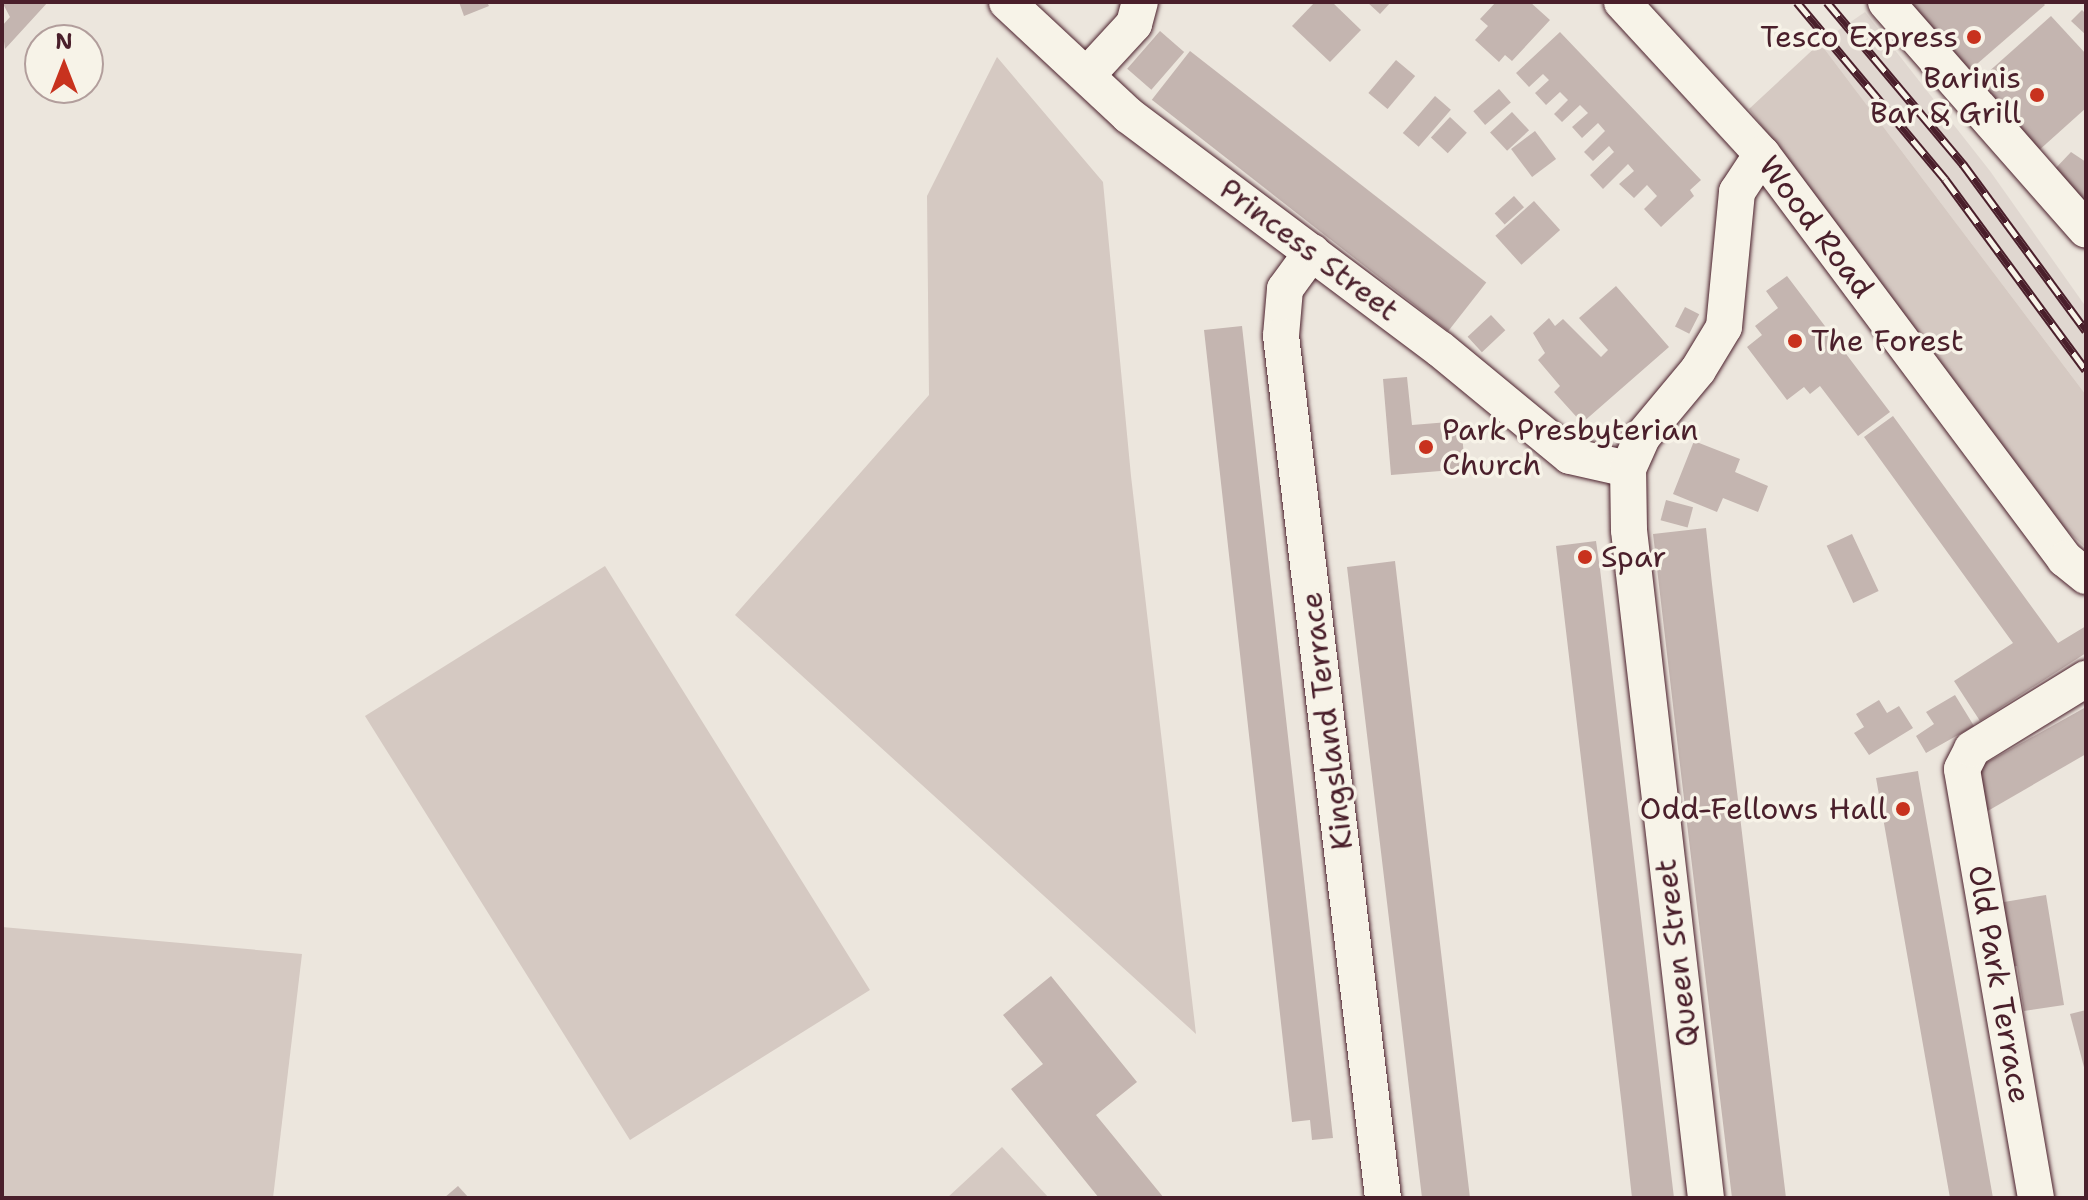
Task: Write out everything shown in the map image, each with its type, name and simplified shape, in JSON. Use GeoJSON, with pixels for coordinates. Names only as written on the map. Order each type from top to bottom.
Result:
{"type":"FeatureCollection","features":[{"type":"Feature","properties":{"kind":"street","name":"Princess Street"},"geometry":{"type":"LineString","coordinates":[[1007,2],[1088,74],[1128,115],[1312,252],[1570,456],[1628,469]]}},
{"type":"Feature","properties":{"kind":"street"},"geometry":{"type":"LineString","coordinates":[[1088,74],[1134,24],[1140,2]]}},
{"type":"Feature","properties":{"kind":"street","name":"Wood Road"},"geometry":{"type":"LineString","coordinates":[[1622,2],[1762,154],[2065,559],[2086,576]]}},
{"type":"Feature","properties":{"kind":"street"},"geometry":{"type":"LineString","coordinates":[[1886,2],[2086,230]]}},
{"type":"Feature","properties":{"kind":"street"},"geometry":{"type":"LineString","coordinates":[[1628,469],[1643,436],[1698,370],[1724,327],[1737,192],[1762,154]]}},
{"type":"Feature","properties":{"kind":"street","name":"Kingsland Terrace"},"geometry":{"type":"LineString","coordinates":[[1312,252],[1285,289],[1281,336],[1383,1198]]}},
{"type":"Feature","properties":{"kind":"street","name":"Queen Street"},"geometry":{"type":"LineString","coordinates":[[1628,469],[1629,530],[1706,1198]]}},
{"type":"Feature","properties":{"kind":"street","name":"Old Park Terrace"},"geometry":{"type":"LineString","coordinates":[[2036,1198],[1962,769],[1972,749],[2086,679]]}},
{"type":"Feature","properties":{"kind":"shaded area"},"geometry":{"type":"Polygon","coordinates":[[[1865,12],[1990,171],[2086,307],[2086,395],[1820,43],[1865,12]]]}},
{"type":"Feature","properties":{"kind":"shaded area"},"geometry":{"type":"Polygon","coordinates":[[[1820,43],[2086,395],[2086,548],[2065,529],[1749,109],[1820,43]]]}},
{"type":"Feature","properties":{"kind":"shaded area"},"geometry":{"type":"Polygon","coordinates":[[[997,57],[1103,182],[1131,476],[1196,1034],[735,615],[929,395],[927,196],[997,57]]]}},
{"type":"Feature","properties":{"kind":"shaded area"},"geometry":{"type":"Polygon","coordinates":[[[605,566],[870,990],[630,1140],[365,716],[605,566]]]}},
{"type":"Feature","properties":{"kind":"shaded area"},"geometry":{"type":"Polygon","coordinates":[[[2,927],[302,954],[273,1198],[2,1198],[2,927]]]}},
{"type":"Feature","properties":{"kind":"shaded area"},"geometry":{"type":"Polygon","coordinates":[[[1002,1147],[1049,1198],[947,1198],[1002,1147]]]}},
{"type":"Feature","properties":{"kind":"building"},"geometry":{"type":"Polygon","coordinates":[[[2,2],[48,2],[28,24],[24,24],[24,28],[5,49],[2,26],[10,17],[2,2]]]}},
{"type":"Feature","properties":{"kind":"building"},"geometry":{"type":"Polygon","coordinates":[[[459,2],[487,2],[489,6],[464,16],[459,2]]]}},
{"type":"Feature","properties":{"kind":"building"},"geometry":{"type":"Polygon","coordinates":[[[1315,2],[1332,2],[1361,30],[1330,62],[1292,26],[1315,2]]]}},
{"type":"Feature","properties":{"kind":"building"},"geometry":{"type":"Polygon","coordinates":[[[1367,2],[1391,2],[1380,14],[1367,2]]]}},
{"type":"Feature","properties":{"kind":"building"},"geometry":{"type":"Polygon","coordinates":[[[1496,2],[1530,2],[1550,20],[1512,61],[1505,55],[1499,62],[1475,40],[1488,26],[1480,19],[1496,2]]]}},
{"type":"Feature","properties":{"kind":"building","name":"Tesco Express"},"geometry":{"type":"Polygon","coordinates":[[[1910,2],[2042,2],[2045,5],[1970,70],[1910,2]]]}},
{"type":"Feature","properties":{"kind":"building"},"geometry":{"type":"Polygon","coordinates":[[[2082,10],[2086,14],[2086,35],[2071,21],[2082,10]]]}},
{"type":"Feature","properties":{"kind":"building","name":"Barinis Bar & Grill"},"geometry":{"type":"Polygon","coordinates":[[[2051,16],[2086,54],[2086,108],[2037,152],[1976,83],[2051,16]]]}},
{"type":"Feature","properties":{"kind":"building"},"geometry":{"type":"Polygon","coordinates":[[[1160,31],[1184,52],[1151,90],[1127,69],[1160,31]]]}},
{"type":"Feature","properties":{"kind":"building"},"geometry":{"type":"Polygon","coordinates":[[[1560,32],[1701,180],[1690,190],[1694,196],[1661,227],[1644,209],[1657,196],[1647,185],[1634,198],[1619,184],[1634,171],[1628,164],[1603,189],[1590,175],[1614,152],[1609,146],[1593,161],[1584,152],[1605,131],[1598,123],[1582,138],[1572,127],[1588,113],[1580,105],[1562,122],[1554,114],[1568,100],[1560,92],[1546,105],[1535,93],[1549,80],[1543,74],[1529,87],[1516,73],[1560,32]]]}},
{"type":"Feature","properties":{"kind":"building"},"geometry":{"type":"Polygon","coordinates":[[[1190,51],[1486,282],[1448,331],[1152,100],[1190,51]]]}},
{"type":"Feature","properties":{"kind":"building"},"geometry":{"type":"Polygon","coordinates":[[[1396,60],[1415,76],[1388,109],[1368,93],[1396,60]]]}},
{"type":"Feature","properties":{"kind":"building"},"geometry":{"type":"Polygon","coordinates":[[[1499,89],[1511,103],[1485,125],[1473,111],[1499,89]]]}},
{"type":"Feature","properties":{"kind":"building"},"geometry":{"type":"Polygon","coordinates":[[[1435,96],[1451,110],[1419,147],[1403,133],[1435,96]]]}},
{"type":"Feature","properties":{"kind":"building"},"geometry":{"type":"Polygon","coordinates":[[[1512,112],[1529,130],[1507,151],[1490,132],[1512,112]]]}},
{"type":"Feature","properties":{"kind":"building"},"geometry":{"type":"Polygon","coordinates":[[[1450,117],[1467,133],[1448,153],[1431,137],[1450,117]]]}},
{"type":"Feature","properties":{"kind":"building"},"geometry":{"type":"Polygon","coordinates":[[[1535,131],[1556,159],[1532,177],[1511,149],[1535,131]]]}},
{"type":"Feature","properties":{"kind":"building"},"geometry":{"type":"Polygon","coordinates":[[[2071,152],[2086,162],[2086,205],[2053,171],[2071,152]]]}},
{"type":"Feature","properties":{"kind":"building"},"geometry":{"type":"Polygon","coordinates":[[[1514,196],[1524,207],[1505,225],[1495,213],[1514,196]]]}},
{"type":"Feature","properties":{"kind":"building"},"geometry":{"type":"Polygon","coordinates":[[[1534,201],[1560,230],[1521,265],[1495,236],[1534,201]]]}},
{"type":"Feature","properties":{"kind":"building","name":"The Forest"},"geometry":{"type":"Polygon","coordinates":[[[1787,276],[1890,412],[1858,436],[1820,386],[1810,394],[1804,387],[1787,400],[1747,347],[1762,335],[1755,326],[1778,308],[1766,291],[1787,276]]]}},
{"type":"Feature","properties":{"kind":"building"},"geometry":{"type":"Polygon","coordinates":[[[1616,286],[1669,347],[1582,423],[1554,392],[1560,386],[1538,360],[1545,353],[1533,333],[1549,318],[1555,326],[1563,319],[1601,357],[1608,350],[1579,318],[1616,286]]]}},
{"type":"Feature","properties":{"kind":"building"},"geometry":{"type":"Polygon","coordinates":[[[1685,307],[1699,314],[1689,334],[1675,327],[1685,307]]]}},
{"type":"Feature","properties":{"kind":"building"},"geometry":{"type":"Polygon","coordinates":[[[1491,315],[1505,330],[1482,352],[1468,337],[1491,315]]]}},
{"type":"Feature","properties":{"kind":"building"},"geometry":{"type":"Polygon","coordinates":[[[1242,326],[1333,1138],[1312,1140],[1310,1120],[1292,1122],[1204,330],[1242,326]]]}},
{"type":"Feature","properties":{"kind":"building","name":"Park Presbyterian Church"},"geometry":{"type":"Polygon","coordinates":[[[1407,377],[1412,425],[1461,421],[1465,469],[1391,475],[1383,379],[1407,377]]]}},
{"type":"Feature","properties":{"kind":"building"},"geometry":{"type":"Polygon","coordinates":[[[1893,416],[2058,643],[2086,626],[2086,653],[1980,721],[1954,681],[2013,643],[1864,437],[1893,416]]]}},
{"type":"Feature","properties":{"kind":"building"},"geometry":{"type":"Polygon","coordinates":[[[1694,441],[1740,459],[1735,472],[1768,486],[1758,512],[1723,498],[1717,512],[1673,494],[1694,441]]]}},
{"type":"Feature","properties":{"kind":"building"},"geometry":{"type":"Polygon","coordinates":[[[1666,500],[1693,507],[1688,528],[1661,520],[1666,500]]]}},
{"type":"Feature","properties":{"kind":"building"},"geometry":{"type":"Polygon","coordinates":[[[1706,528],[1786,1198],[1732,1198],[1679,757],[1653,534],[1706,528]]]}},
{"type":"Feature","properties":{"kind":"building"},"geometry":{"type":"Polygon","coordinates":[[[1852,534],[1879,591],[1853,603],[1827,546],[1852,534]]]}},
{"type":"Feature","properties":{"kind":"building"},"geometry":{"type":"Polygon","coordinates":[[[1596,541],[1674,1198],[1632,1198],[1556,546],[1596,541]]]}},
{"type":"Feature","properties":{"kind":"building"},"geometry":{"type":"Polygon","coordinates":[[[1395,561],[1470,1198],[1422,1198],[1347,567],[1395,561]]]}},
{"type":"Feature","properties":{"kind":"building"},"geometry":{"type":"Polygon","coordinates":[[[1955,695],[1974,726],[1926,753],[1916,736],[1934,724],[1926,712],[1955,695]]]}},
{"type":"Feature","properties":{"kind":"building"},"geometry":{"type":"Polygon","coordinates":[[[1879,700],[1887,713],[1899,706],[1913,728],[1869,755],[1854,733],[1864,727],[1856,714],[1879,700]]]}},
{"type":"Feature","properties":{"kind":"building"},"geometry":{"type":"Polygon","coordinates":[[[2086,707],[2086,754],[1986,812],[1975,769],[2086,707]]]}},
{"type":"Feature","properties":{"kind":"building"},"geometry":{"type":"Polygon","coordinates":[[[1918,771],[1993,1198],[1950,1198],[1876,778],[1918,771]]]}},
{"type":"Feature","properties":{"kind":"building"},"geometry":{"type":"Polygon","coordinates":[[[2046,895],[2064,1005],[2024,1011],[2017,966],[2009,967],[1998,903],[2046,895]]]}},
{"type":"Feature","properties":{"kind":"building"},"geometry":{"type":"Polygon","coordinates":[[[1051,976],[1137,1082],[1096,1115],[1164,1198],[1099,1198],[1011,1089],[1043,1064],[1003,1015],[1051,976]]]}},
{"type":"Feature","properties":{"kind":"building"},"geometry":{"type":"Polygon","coordinates":[[[2086,1010],[2086,1071],[2085,1071],[2070,1014],[2086,1010]]]}},
{"type":"Feature","properties":{"kind":"building"},"geometry":{"type":"Polygon","coordinates":[[[458,1186],[469,1198],[444,1198],[458,1186]]]}},
{"type":"Feature","properties":{"kind":"railway"},"geometry":{"type":"LineString","coordinates":[[1797,2],[1945,179],[2086,370]]}},
{"type":"Feature","properties":{"kind":"railway"},"geometry":{"type":"LineString","coordinates":[[1827,2],[1963,164],[2086,331]]}},
{"type":"Feature","properties":{"kind":"place","name":"Tesco Express"},"geometry":{"type":"Point","coordinates":[1974,37]}},
{"type":"Feature","properties":{"kind":"place","name":"Barinis Bar & Grill"},"geometry":{"type":"Point","coordinates":[2037,95]}},
{"type":"Feature","properties":{"kind":"place","name":"The Forest"},"geometry":{"type":"Point","coordinates":[1795,341]}},
{"type":"Feature","properties":{"kind":"place","name":"Park Presbyterian Church"},"geometry":{"type":"Point","coordinates":[1426,447]}},
{"type":"Feature","properties":{"kind":"place","name":"Spar"},"geometry":{"type":"Point","coordinates":[1585,557]}},
{"type":"Feature","properties":{"kind":"place","name":"Odd-Fellows Hall"},"geometry":{"type":"Point","coordinates":[1903,809]}}]}
